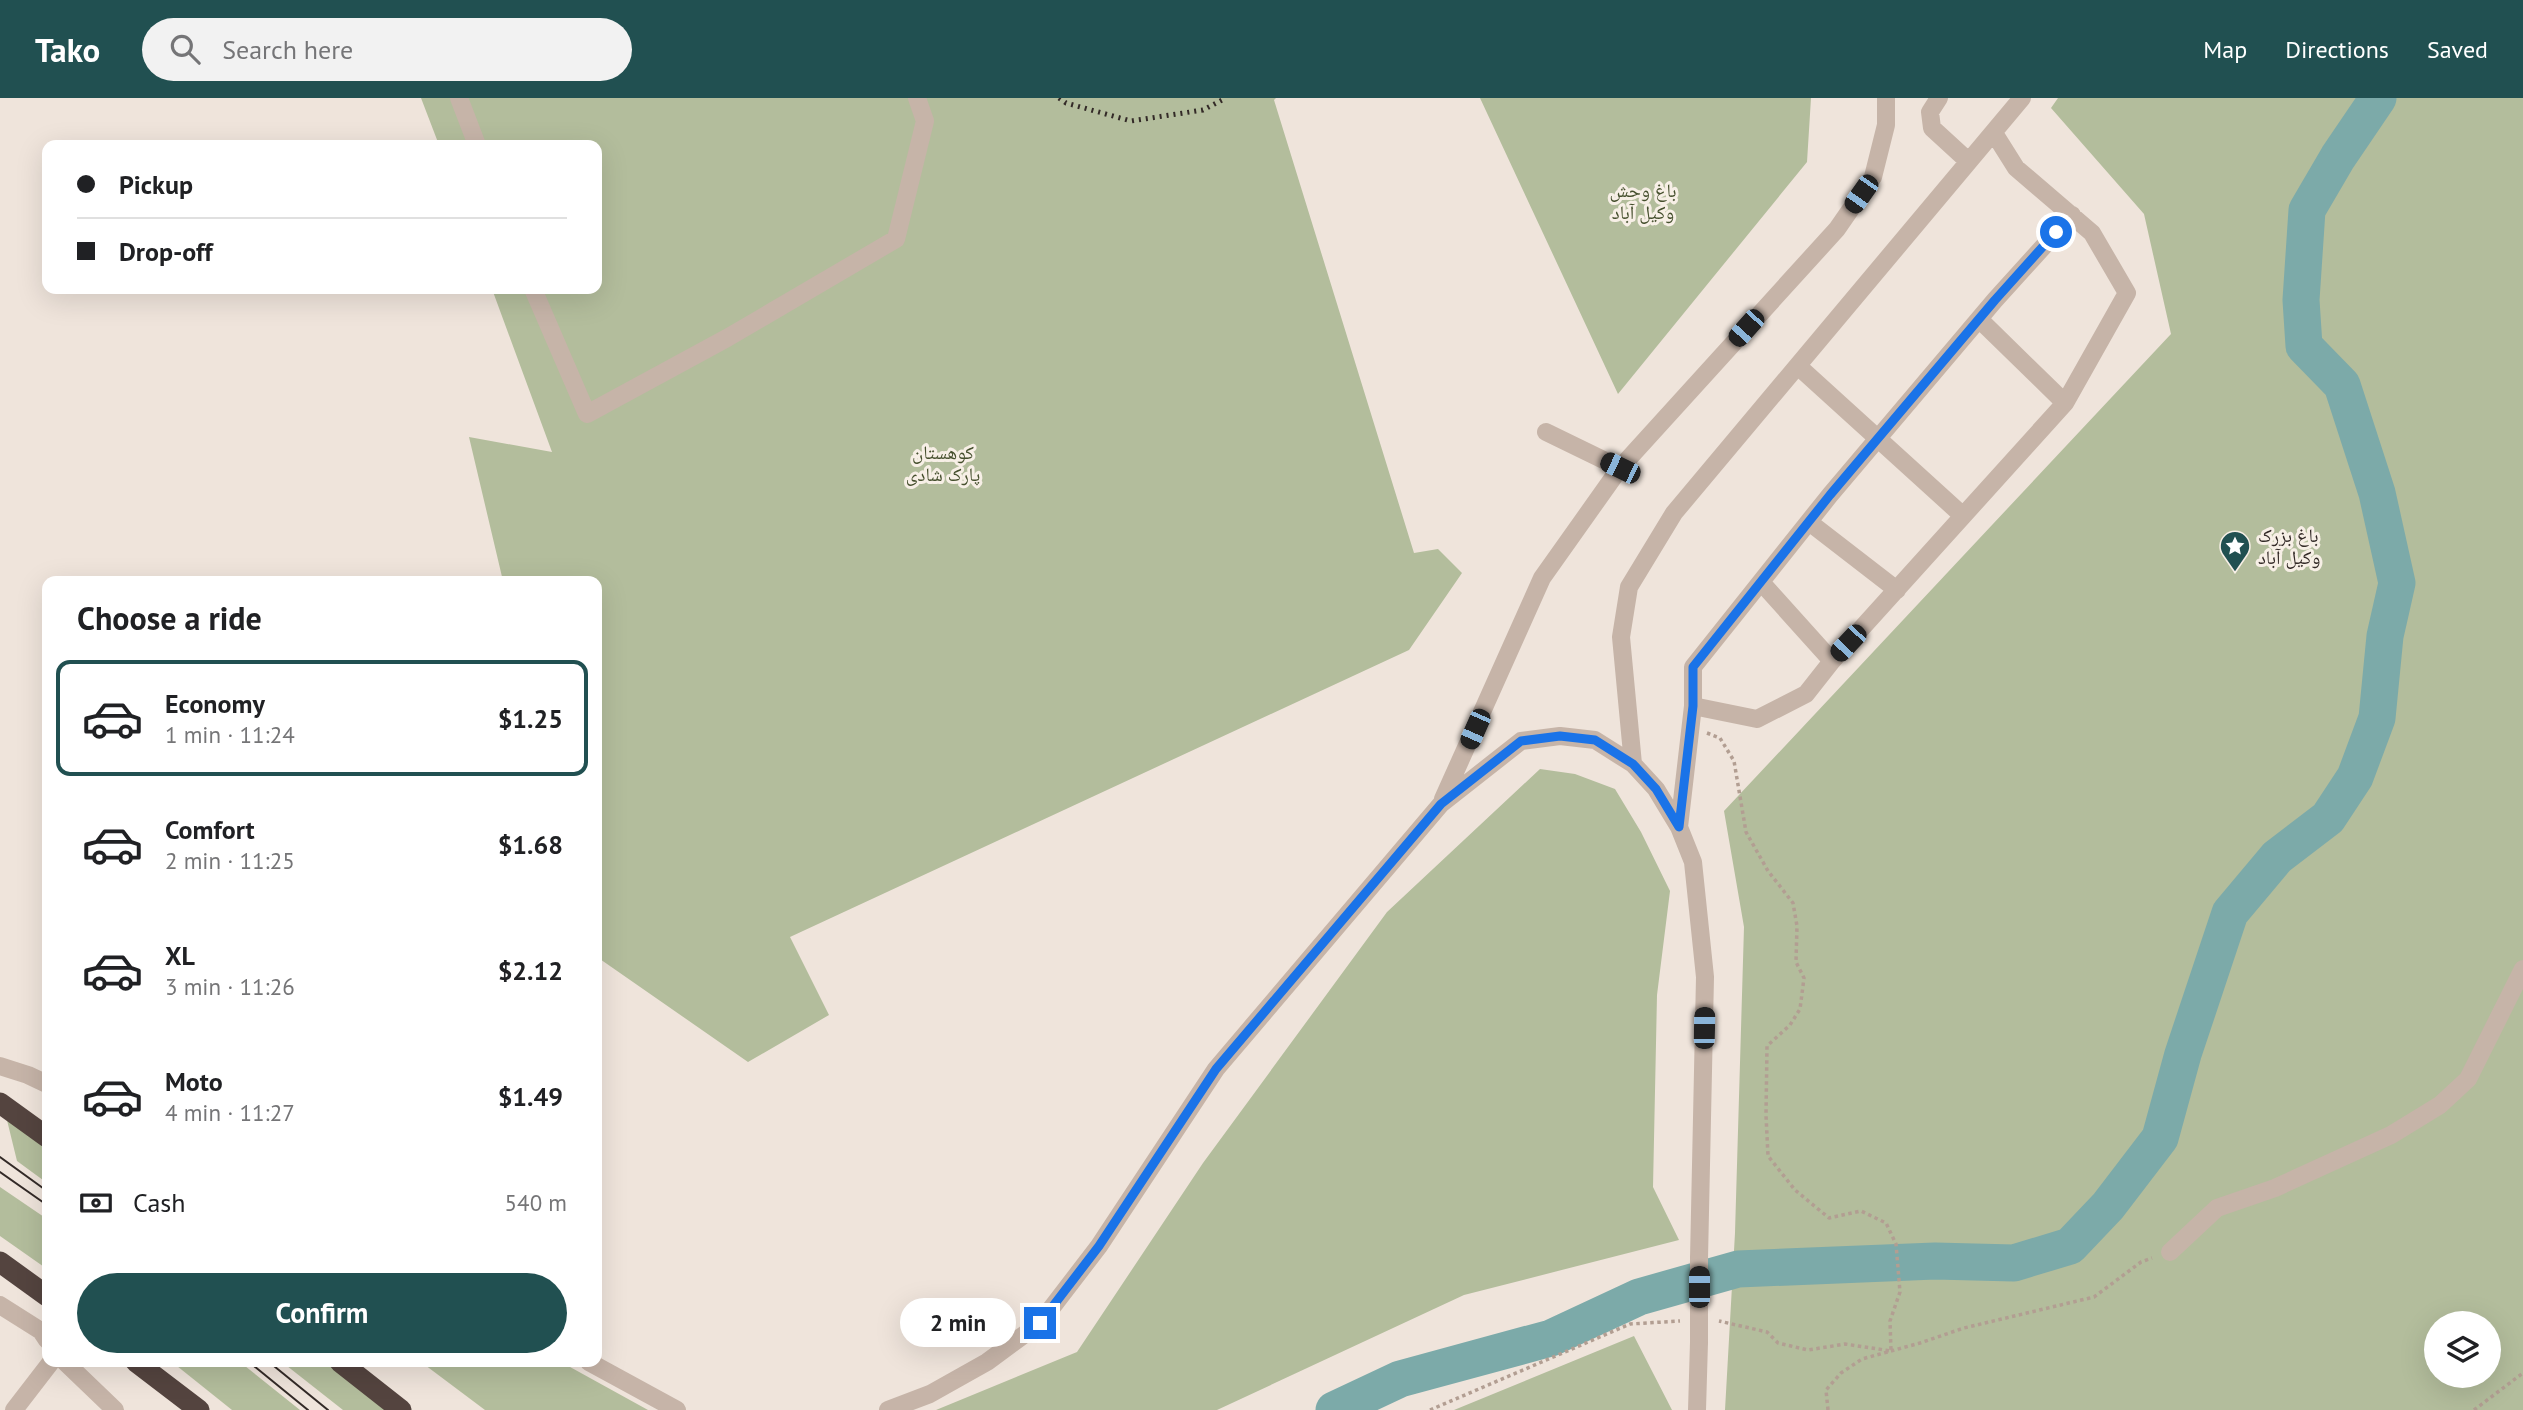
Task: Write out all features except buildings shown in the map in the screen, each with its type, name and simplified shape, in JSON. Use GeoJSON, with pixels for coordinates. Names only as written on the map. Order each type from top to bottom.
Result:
{"type":"FeatureCollection","features":[{"type":"Feature","properties":{"kind":"highway"},"geometry":{"type":"LineString","coordinates":[[0,1102],[42,1133]]}},
{"type":"Feature","properties":{"kind":"highway"},"geometry":{"type":"LineString","coordinates":[[0,1262],[42,1292]]}},
{"type":"Feature","properties":{"kind":"highway"},"geometry":{"type":"LineString","coordinates":[[143,1367],[199,1410]]}},
{"type":"Feature","properties":{"kind":"highway"},"geometry":{"type":"LineString","coordinates":[[346,1367],[401,1410]]}},
{"type":"Feature","properties":{"kind":"street"},"geometry":{"type":"LineString","coordinates":[[459,98],[475,140]]}},
{"type":"Feature","properties":{"kind":"street"},"geometry":{"type":"LineString","coordinates":[[535,294],[587,414],[727,338],[896,239],[925,121],[917,98]]}},
{"type":"Feature","properties":{"kind":"street"},"geometry":{"type":"LineString","coordinates":[[1441,804],[1542,578],[1620,468],[1837,229],[1873,177],[1886,125],[1886,98]]}},
{"type":"Feature","properties":{"kind":"street"},"geometry":{"type":"LineString","coordinates":[[1939,98],[1930,112],[1932,128],[1968,161]]}},
{"type":"Feature","properties":{"kind":"street"},"geometry":{"type":"LineString","coordinates":[[1633,764],[1621,637],[1629,587],[1674,513],[2022,98]]}},
{"type":"Feature","properties":{"kind":"street"},"geometry":{"type":"LineString","coordinates":[[1693,706],[1757,719],[1806,694],[1832,661],[2065,403],[2127,293],[2092,233],[2016,168],[1994,133]]}},
{"type":"Feature","properties":{"kind":"street"},"geometry":{"type":"LineString","coordinates":[[1679,827],[1693,706],[1693,667],[1878,438],[2071,215]]}},
{"type":"Feature","properties":{"kind":"street"},"geometry":{"type":"LineString","coordinates":[[1979,319],[2065,403]]}},
{"type":"Feature","properties":{"kind":"street"},"geometry":{"type":"LineString","coordinates":[[1799,367],[1962,515]]}},
{"type":"Feature","properties":{"kind":"street"},"geometry":{"type":"LineString","coordinates":[[1546,432],[1620,468]]}},
{"type":"Feature","properties":{"kind":"street"},"geometry":{"type":"LineString","coordinates":[[1809,522],[1897,590]]}},
{"type":"Feature","properties":{"kind":"street"},"geometry":{"type":"LineString","coordinates":[[1761,582],[1832,661]]}},
{"type":"Feature","properties":{"kind":"street"},"geometry":{"type":"LineString","coordinates":[[888,1410],[930,1394],[987,1362],[1040,1323],[1099,1246],[1216,1069],[1441,804],[1521,741],[1560,736],[1595,740],[1633,764],[1656,789],[1679,827],[1693,862],[1705,977],[1697,1410]]}},
{"type":"Feature","properties":{"kind":"street"},"geometry":{"type":"LineString","coordinates":[[2170,1252],[2217,1208],[2275,1188],[2379,1140],[2440,1105],[2468,1079],[2523,969]]}},
{"type":"Feature","properties":{"kind":"street"},"geometry":{"type":"LineString","coordinates":[[0,1066],[42,1082]]}},
{"type":"Feature","properties":{"kind":"street"},"geometry":{"type":"LineString","coordinates":[[0,1305],[42,1333]]}},
{"type":"Feature","properties":{"kind":"street"},"geometry":{"type":"LineString","coordinates":[[14,1410],[47,1367]]}},
{"type":"Feature","properties":{"kind":"street"},"geometry":{"type":"LineString","coordinates":[[70,1367],[115,1410]]}},
{"type":"Feature","properties":{"kind":"street"},"geometry":{"type":"LineString","coordinates":[[598,1367],[677,1410]]}},
{"type":"Feature","properties":{"kind":"path"},"geometry":{"type":"LineString","coordinates":[[1691,727],[1720,738],[1727,749],[1734,761],[1746,832],[1768,871],[1794,903],[1797,926],[1796,962],[1804,978],[1800,1009],[1790,1025],[1767,1046],[1768,1156],[1795,1191],[1829,1218],[1861,1211],[1886,1223],[1896,1244],[1900,1292],[1890,1321],[1891,1351]]}},
{"type":"Feature","properties":{"kind":"path"},"geometry":{"type":"LineString","coordinates":[[1829,1410],[1826,1390],[1841,1373],[1862,1359],[1964,1328],[2094,1297],[2141,1262],[2170,1252]]}},
{"type":"Feature","properties":{"kind":"path"},"geometry":{"type":"LineString","coordinates":[[1708,1319],[1767,1332],[1778,1343],[1808,1350],[1845,1344],[1891,1351]]}},
{"type":"Feature","properties":{"kind":"path"},"geometry":{"type":"LineString","coordinates":[[1430,1410],[1630,1324],[1682,1321]]}},
{"type":"Feature","properties":{"kind":"path"},"geometry":{"type":"LineString","coordinates":[[2474,1410],[2523,1373]]}},
{"type":"Feature","properties":{"kind":"green space","name":"کوهستان پارک شادی"},"geometry":{"type":"Polygon","coordinates":[[[421,98],[1276,98],[1274,100],[1414,553],[1438,549],[1462,573],[1409,650],[790,937],[829,1015],[748,1062],[602,960],[602,576],[502,576],[469,437],[552,452],[494,294],[602,294],[602,140],[437,140],[421,98]]]}},
{"type":"Feature","properties":{"kind":"green space","name":"باغ وحش وکیل آباد"},"geometry":{"type":"Polygon","coordinates":[[[1480,98],[1811,98],[1807,162],[1618,394],[1480,98]]]}},
{"type":"Feature","properties":{"kind":"green space","name":"باغ بزرک وکیل آباد"},"geometry":{"type":"Polygon","coordinates":[[[2058,98],[2523,98],[2523,1410],[1725,1410],[1735,1233],[1744,927],[1724,811],[2171,334],[2144,214],[2051,108],[2058,98]]]}},
{"type":"Feature","properties":{"kind":"green space"},"geometry":{"type":"Polygon","coordinates":[[[1540,769],[1575,774],[1615,789],[1641,832],[1670,891],[1657,995],[1653,1187],[1679,1240],[1464,1295],[1217,1410],[936,1410],[1077,1352],[1203,1163],[1387,912],[1540,769]]]}},
{"type":"Feature","properties":{"kind":"green space"},"geometry":{"type":"Polygon","coordinates":[[[5,1112],[42,1139],[42,1179],[17,1161],[5,1112]]]}},
{"type":"Feature","properties":{"kind":"green space"},"geometry":{"type":"Polygon","coordinates":[[[0,1187],[42,1216],[42,1265],[0,1236],[0,1187]]]}},
{"type":"Feature","properties":{"kind":"green space"},"geometry":{"type":"Polygon","coordinates":[[[1634,1336],[1672,1410],[1454,1410],[1634,1336]]]}},
{"type":"Feature","properties":{"kind":"green space"},"geometry":{"type":"Polygon","coordinates":[[[178,1367],[246,1367],[300,1410],[232,1410],[178,1367]]]}},
{"type":"Feature","properties":{"kind":"green space"},"geometry":{"type":"Polygon","coordinates":[[[288,1367],[336,1367],[392,1410],[343,1410],[288,1367]]]}},
{"type":"Feature","properties":{"kind":"green space"},"geometry":{"type":"Polygon","coordinates":[[[428,1367],[570,1367],[648,1410],[485,1410],[428,1367]]]}},
{"type":"Feature","properties":{"kind":"waterway"},"geometry":{"type":"LineString","coordinates":[[1334,1410],[1400,1379],[1551,1338],[1639,1297],[1738,1269],[1935,1261],[2014,1263],[2070,1246],[2108,1206],[2160,1138],[2183,1054],[2230,913],[2277,857],[2328,818],[2355,777],[2377,718],[2385,636],[2397,583],[2377,493],[2342,385],[2304,346],[2301,300],[2307,210],[2338,157],[2378,98]]}},
{"type":"Feature","properties":{"kind":"tram line"},"geometry":{"type":"LineString","coordinates":[[0,1157],[42,1187]]}},
{"type":"Feature","properties":{"kind":"tram line"},"geometry":{"type":"LineString","coordinates":[[0,1172],[42,1201]]}},
{"type":"Feature","properties":{"kind":"tram line"},"geometry":{"type":"LineString","coordinates":[[255,1367],[308,1410]]}},
{"type":"Feature","properties":{"kind":"tram line"},"geometry":{"type":"LineString","coordinates":[[275,1367],[328,1410]]}},
{"type":"Feature","properties":{"kind":"railway"},"geometry":{"type":"LineString","coordinates":[[1059,98],[1066,103],[1131,121],[1203,110],[1226,98]]}},
{"type":"Feature","properties":{"kind":"place","name":"باغ بزرک وکیل آباد"},"geometry":{"type":"Point","coordinates":[2235,573]}},
{"type":"Feature","properties":{"kind":"route"},"geometry":{"type":"LineString","coordinates":[[1040,1323],[1099,1246],[1216,1069],[1441,804],[1521,741],[1560,736],[1595,740],[1633,764],[1656,789],[1679,827],[1693,706],[1693,667],[1830,495],[2056,232]]}}]}
